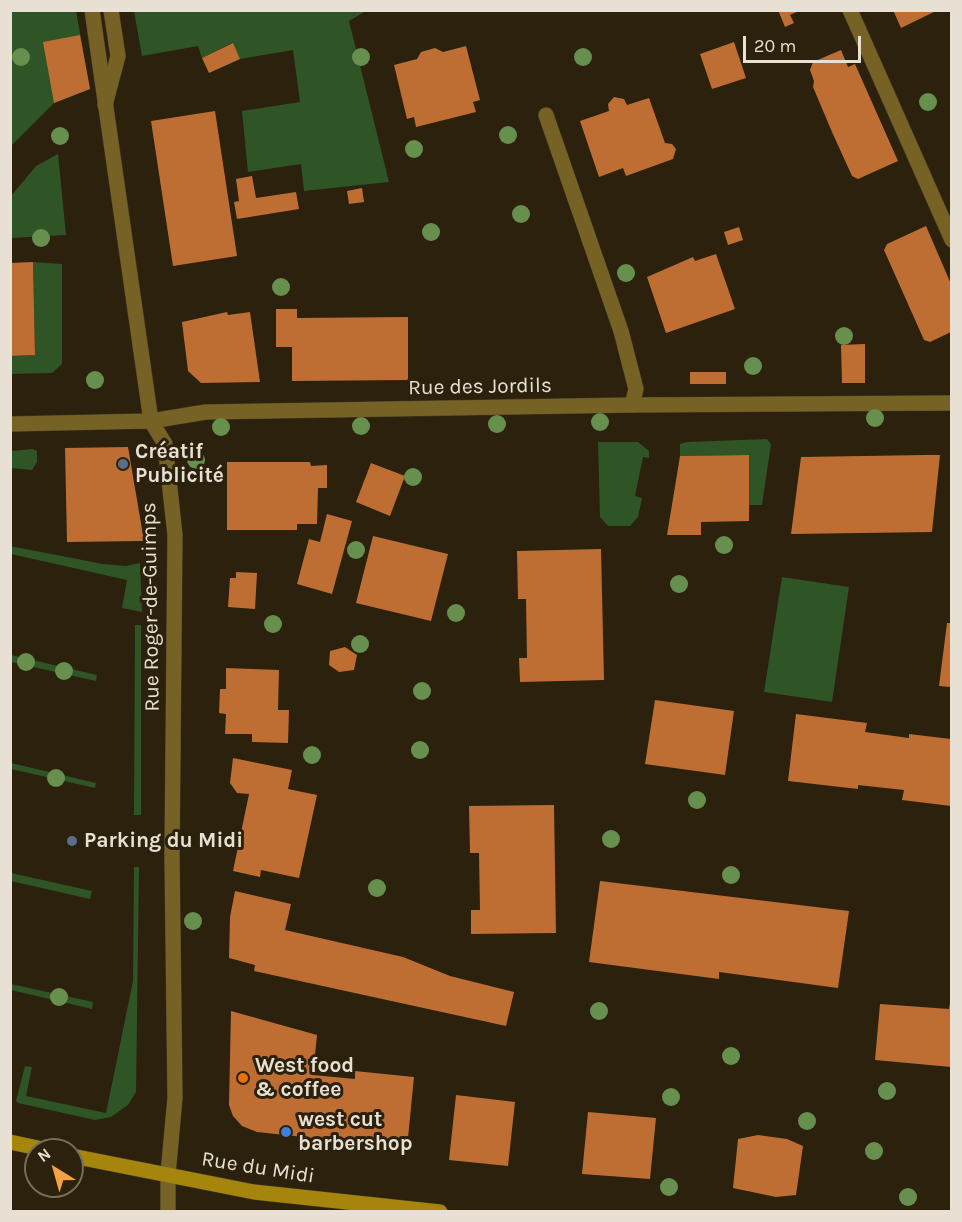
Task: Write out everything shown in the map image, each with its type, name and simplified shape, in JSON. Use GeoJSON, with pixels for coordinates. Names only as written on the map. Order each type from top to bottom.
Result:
{"type":"FeatureCollection","features":[{"type":"Feature","properties":{"kind":"main road","name":"Rue du Midi"},"geometry":{"type":"LineString","coordinates":[[84,1158],[254,1192],[440,1212]]}},
{"type":"Feature","properties":{"kind":"street","name":"Rue Roger-de-Guimps"},"geometry":{"type":"LineString","coordinates":[[92,10],[104,108],[151,421],[165,444],[175,535],[172,856],[175,1098],[168,1174],[168,1212]]}},
{"type":"Feature","properties":{"kind":"street"},"geometry":{"type":"LineString","coordinates":[[104,108],[118,56],[111,10]]}},
{"type":"Feature","properties":{"kind":"street"},"geometry":{"type":"LineString","coordinates":[[850,10],[951,240]]}},
{"type":"Feature","properties":{"kind":"street"},"geometry":{"type":"LineString","coordinates":[[546,115],[621,331],[636,388],[632,405]]}},
{"type":"Feature","properties":{"kind":"street","name":"Rue des Jordils"},"geometry":{"type":"LineString","coordinates":[[10,424],[151,421],[206,412],[632,405],[951,403]]}},
{"type":"Feature","properties":{"kind":"green space"},"geometry":{"type":"Polygon","coordinates":[[[11,11],[76,11],[90,89],[54,103],[11,146],[11,11]]]}},
{"type":"Feature","properties":{"kind":"green space"},"geometry":{"type":"Polygon","coordinates":[[[134,11],[366,11],[349,21],[389,182],[304,191],[301,164],[248,172],[242,111],[300,102],[293,50],[240,59],[232,43],[202,58],[198,46],[142,56],[134,11]]]}},
{"type":"Feature","properties":{"kind":"green space"},"geometry":{"type":"Polygon","coordinates":[[[58,154],[66,235],[11,238],[11,196],[36,166],[58,154]]]}},
{"type":"Feature","properties":{"kind":"green space"},"geometry":{"type":"Polygon","coordinates":[[[33,262],[62,264],[62,364],[52,373],[11,374],[10,356],[35,355],[33,262]]]}},
{"type":"Feature","properties":{"kind":"green space"},"geometry":{"type":"Polygon","coordinates":[[[767,439],[771,444],[762,505],[749,505],[749,455],[680,456],[680,444],[687,442],[767,439]]]}},
{"type":"Feature","properties":{"kind":"green space"},"geometry":{"type":"Polygon","coordinates":[[[598,442],[638,442],[649,451],[649,458],[643,457],[635,496],[642,498],[638,517],[630,526],[608,526],[600,517],[598,442]]]}},
{"type":"Feature","properties":{"kind":"green space"},"geometry":{"type":"Polygon","coordinates":[[[33,449],[37,451],[37,462],[32,470],[11,468],[11,451],[33,449]]]}},
{"type":"Feature","properties":{"kind":"green space"},"geometry":{"type":"Polygon","coordinates":[[[10,546],[103,564],[126,566],[140,563],[142,612],[122,608],[127,580],[11,554],[10,546]]]}},
{"type":"Feature","properties":{"kind":"green space"},"geometry":{"type":"Polygon","coordinates":[[[782,577],[849,587],[832,702],[764,692],[782,577]]]}},
{"type":"Feature","properties":{"kind":"green space"},"geometry":{"type":"Polygon","coordinates":[[[135,625],[141,625],[141,815],[134,815],[135,625]]]}},
{"type":"Feature","properties":{"kind":"green space"},"geometry":{"type":"Polygon","coordinates":[[[11,655],[97,675],[96,681],[11,662],[11,655]]]}},
{"type":"Feature","properties":{"kind":"green space"},"geometry":{"type":"Polygon","coordinates":[[[11,763],[96,783],[95,788],[11,769],[11,763]]]}},
{"type":"Feature","properties":{"kind":"green space"},"geometry":{"type":"Polygon","coordinates":[[[134,867],[139,867],[136,1092],[128,1105],[111,1117],[95,1120],[18,1103],[16,1101],[25,1066],[32,1067],[26,1096],[106,1113],[133,981],[134,867]]]}},
{"type":"Feature","properties":{"kind":"green space"},"geometry":{"type":"Polygon","coordinates":[[[11,873],[92,891],[90,899],[11,881],[11,873]]]}},
{"type":"Feature","properties":{"kind":"green space"},"geometry":{"type":"Polygon","coordinates":[[[11,984],[93,1002],[92,1009],[11,990],[11,984]]]}},
{"type":"Feature","properties":{"kind":"building"},"geometry":{"type":"Polygon","coordinates":[[[778,10],[801,10],[790,15],[794,23],[785,27],[778,10]]]}},
{"type":"Feature","properties":{"kind":"building"},"geometry":{"type":"Polygon","coordinates":[[[893,10],[938,10],[901,28],[893,10]]]}},
{"type":"Feature","properties":{"kind":"building"},"geometry":{"type":"Polygon","coordinates":[[[80,35],[90,89],[54,103],[43,42],[80,35]]]}},
{"type":"Feature","properties":{"kind":"building"},"geometry":{"type":"Polygon","coordinates":[[[734,42],[746,78],[712,89],[700,54],[734,42]]]}},
{"type":"Feature","properties":{"kind":"building"},"geometry":{"type":"Polygon","coordinates":[[[233,43],[240,59],[209,73],[202,58],[233,43]]]}},
{"type":"Feature","properties":{"kind":"building"},"geometry":{"type":"Polygon","coordinates":[[[466,46],[480,100],[473,102],[476,112],[416,127],[414,117],[407,119],[394,65],[417,59],[421,52],[435,48],[443,52],[466,46]]]}},
{"type":"Feature","properties":{"kind":"building"},"geometry":{"type":"Polygon","coordinates":[[[841,50],[848,67],[855,64],[898,161],[858,179],[852,176],[832,132],[813,87],[814,81],[810,70],[813,62],[841,50]]]}},
{"type":"Feature","properties":{"kind":"building"},"geometry":{"type":"Polygon","coordinates":[[[614,97],[624,99],[627,105],[649,98],[665,143],[672,144],[676,149],[673,159],[626,176],[623,168],[599,177],[580,121],[609,111],[608,104],[614,97]]]}},
{"type":"Feature","properties":{"kind":"building"},"geometry":{"type":"Polygon","coordinates":[[[215,111],[237,256],[173,266],[151,121],[215,111]]]}},
{"type":"Feature","properties":{"kind":"building"},"geometry":{"type":"Polygon","coordinates":[[[252,176],[256,198],[296,192],[299,209],[237,219],[234,202],[239,201],[236,179],[252,176]]]}},
{"type":"Feature","properties":{"kind":"building"},"geometry":{"type":"Polygon","coordinates":[[[362,188],[364,202],[349,204],[347,191],[362,188]]]}},
{"type":"Feature","properties":{"kind":"building"},"geometry":{"type":"Polygon","coordinates":[[[926,226],[951,284],[951,332],[930,342],[924,340],[884,250],[887,244],[926,226]]]}},
{"type":"Feature","properties":{"kind":"building"},"geometry":{"type":"Polygon","coordinates":[[[739,227],[743,240],[728,245],[724,232],[739,227]]]}},
{"type":"Feature","properties":{"kind":"building"},"geometry":{"type":"Polygon","coordinates":[[[716,254],[735,309],[666,333],[647,277],[693,257],[695,261],[716,254]]]}},
{"type":"Feature","properties":{"kind":"building"},"geometry":{"type":"Polygon","coordinates":[[[33,262],[35,355],[10,356],[10,263],[33,262]]]}},
{"type":"Feature","properties":{"kind":"building"},"geometry":{"type":"Polygon","coordinates":[[[276,309],[297,309],[297,318],[408,317],[408,380],[292,381],[292,347],[276,347],[276,309]]]}},
{"type":"Feature","properties":{"kind":"building"},"geometry":{"type":"Polygon","coordinates":[[[227,312],[228,315],[250,312],[260,382],[201,383],[188,371],[182,322],[227,312]]]}},
{"type":"Feature","properties":{"kind":"building"},"geometry":{"type":"Polygon","coordinates":[[[865,344],[865,383],[842,383],[841,345],[865,344]]]}},
{"type":"Feature","properties":{"kind":"building"},"geometry":{"type":"Polygon","coordinates":[[[690,372],[726,372],[726,384],[690,384],[690,372]]]}},
{"type":"Feature","properties":{"kind":"building"},"geometry":{"type":"Polygon","coordinates":[[[128,447],[144,541],[67,542],[65,448],[128,447]]]}},
{"type":"Feature","properties":{"kind":"building"},"geometry":{"type":"Polygon","coordinates":[[[749,455],[749,521],[701,522],[701,535],[667,535],[680,456],[749,455]]]}},
{"type":"Feature","properties":{"kind":"building"},"geometry":{"type":"Polygon","coordinates":[[[940,455],[932,532],[791,534],[801,457],[940,455]]]}},
{"type":"Feature","properties":{"kind":"building"},"geometry":{"type":"Polygon","coordinates":[[[227,462],[310,462],[311,466],[327,465],[327,488],[318,488],[317,524],[297,524],[297,530],[227,530],[227,462]]]}},
{"type":"Feature","properties":{"kind":"building"},"geometry":{"type":"Polygon","coordinates":[[[371,463],[405,476],[390,516],[356,502],[371,463]]]}},
{"type":"Feature","properties":{"kind":"building"},"geometry":{"type":"Polygon","coordinates":[[[327,514],[352,521],[332,594],[297,584],[309,539],[320,542],[327,514]]]}},
{"type":"Feature","properties":{"kind":"building"},"geometry":{"type":"Polygon","coordinates":[[[373,536],[448,554],[431,621],[356,603],[373,536]]]}},
{"type":"Feature","properties":{"kind":"building"},"geometry":{"type":"Polygon","coordinates":[[[601,549],[604,680],[520,682],[519,658],[527,658],[526,599],[518,599],[517,551],[601,549]]]}},
{"type":"Feature","properties":{"kind":"building"},"geometry":{"type":"Polygon","coordinates":[[[236,572],[257,573],[255,609],[228,607],[230,578],[236,578],[236,572]]]}},
{"type":"Feature","properties":{"kind":"building"},"geometry":{"type":"Polygon","coordinates":[[[947,623],[951,623],[951,687],[939,686],[947,623]]]}},
{"type":"Feature","properties":{"kind":"building"},"geometry":{"type":"Polygon","coordinates":[[[345,647],[357,655],[354,670],[339,672],[329,665],[330,651],[345,647]]]}},
{"type":"Feature","properties":{"kind":"building"},"geometry":{"type":"Polygon","coordinates":[[[226,668],[279,670],[278,710],[289,710],[288,743],[252,742],[252,734],[225,734],[226,714],[219,713],[220,689],[226,689],[226,668]]]}},
{"type":"Feature","properties":{"kind":"building"},"geometry":{"type":"Polygon","coordinates":[[[655,700],[734,711],[725,775],[645,764],[655,700]]]}},
{"type":"Feature","properties":{"kind":"building"},"geometry":{"type":"Polygon","coordinates":[[[796,714],[867,723],[865,732],[909,738],[909,734],[951,739],[951,806],[902,800],[904,790],[858,785],[858,789],[788,781],[796,714]]]}},
{"type":"Feature","properties":{"kind":"building"},"geometry":{"type":"Polygon","coordinates":[[[233,758],[292,770],[288,789],[317,795],[299,878],[261,870],[260,877],[233,871],[249,794],[237,793],[230,783],[233,758]]]}},
{"type":"Feature","properties":{"kind":"building"},"geometry":{"type":"Polygon","coordinates":[[[554,805],[556,933],[471,934],[471,910],[480,910],[479,853],[470,853],[469,806],[554,805]]]}},
{"type":"Feature","properties":{"kind":"building"},"geometry":{"type":"Polygon","coordinates":[[[600,881],[849,911],[838,988],[719,972],[719,979],[589,962],[600,881]]]}},
{"type":"Feature","properties":{"kind":"building"},"geometry":{"type":"Polygon","coordinates":[[[235,891],[291,904],[285,930],[403,957],[450,976],[514,992],[506,1026],[254,971],[255,965],[229,958],[230,917],[235,891]]]}},
{"type":"Feature","properties":{"kind":"building"},"geometry":{"type":"Polygon","coordinates":[[[950,1003],[951,1067],[875,1060],[880,1004],[949,1009],[950,1003]]]}},
{"type":"Feature","properties":{"kind":"building"},"geometry":{"type":"Polygon","coordinates":[[[231,1011],[317,1035],[313,1075],[355,1079],[355,1071],[414,1077],[407,1148],[257,1132],[242,1126],[233,1116],[229,1105],[231,1011]]]}},
{"type":"Feature","properties":{"kind":"building"},"geometry":{"type":"Polygon","coordinates":[[[456,1095],[515,1102],[508,1166],[449,1160],[456,1095]]]}},
{"type":"Feature","properties":{"kind":"building"},"geometry":{"type":"Polygon","coordinates":[[[588,1112],[656,1118],[650,1179],[582,1174],[588,1112]]]}},
{"type":"Feature","properties":{"kind":"building"},"geometry":{"type":"Polygon","coordinates":[[[758,1135],[787,1139],[803,1146],[796,1195],[776,1197],[733,1188],[738,1139],[758,1135]]]}},
{"type":"Feature","properties":{"kind":"place","name":"Créatif Publicité"},"geometry":{"type":"Point","coordinates":[123,464]}},
{"type":"Feature","properties":{"kind":"place","name":"Parking du Midi"},"geometry":{"type":"Point","coordinates":[72,841]}},
{"type":"Feature","properties":{"kind":"place","name":"West food & coffee"},"geometry":{"type":"Point","coordinates":[243,1078]}},
{"type":"Feature","properties":{"kind":"place","name":"west cut barbershop"},"geometry":{"type":"Point","coordinates":[286,1132]}}]}
